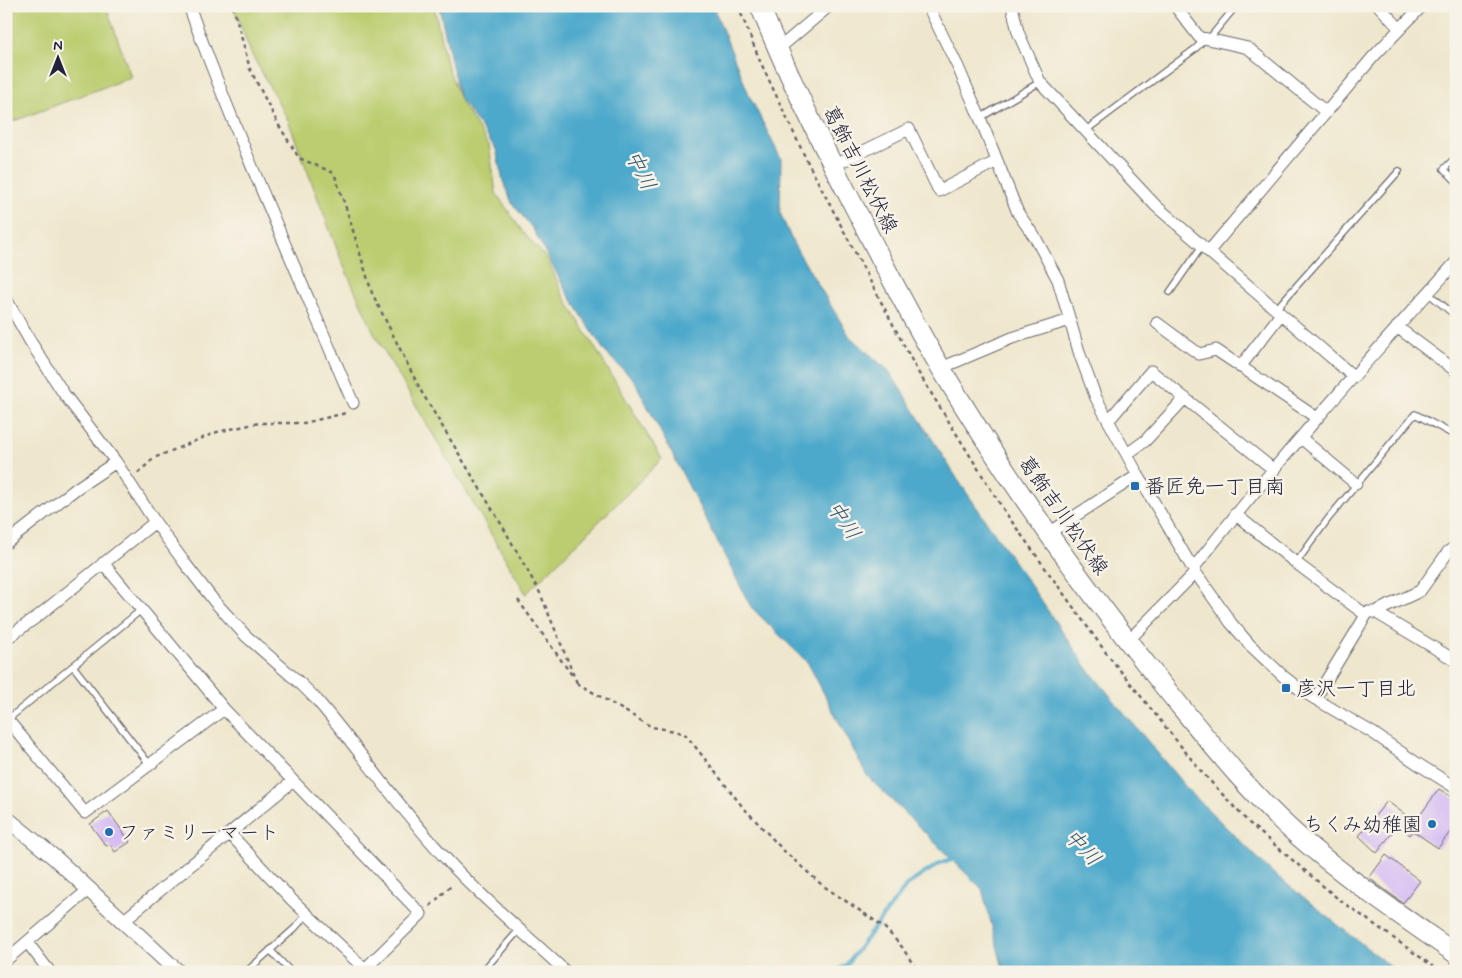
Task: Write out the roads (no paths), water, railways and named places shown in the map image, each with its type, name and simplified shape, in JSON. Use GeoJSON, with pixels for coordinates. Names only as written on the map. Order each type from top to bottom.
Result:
{"type":"FeatureCollection","features":[{"type":"Feature","properties":{"kind":"main road","name":"葛飾吉川松伏線"},"geometry":{"type":"LineString","coordinates":[[760,6],[777,50],[833,166],[941,368],[997,458],[1128,641],[1249,788],[1297,835],[1344,873],[1456,954]]}},
{"type":"Feature","properties":{"kind":"street"},"geometry":{"type":"LineString","coordinates":[[189,6],[287,254],[352,403]]}},
{"type":"Feature","properties":{"kind":"street"},"geometry":{"type":"LineString","coordinates":[[777,50],[829,6]]}},
{"type":"Feature","properties":{"kind":"street"},"geometry":{"type":"LineString","coordinates":[[928,6],[954,58],[980,118],[1018,214],[1036,239],[1058,280],[1096,398],[1194,571],[1250,645],[1283,676],[1315,699],[1373,733],[1456,788]]}},
{"type":"Feature","properties":{"kind":"street"},"geometry":{"type":"LineString","coordinates":[[1012,6],[1018,32],[1040,82],[1156,206],[1354,377]]}},
{"type":"Feature","properties":{"kind":"street"},"geometry":{"type":"LineString","coordinates":[[1175,6],[1199,36],[1248,48],[1326,112]]}},
{"type":"Feature","properties":{"kind":"street"},"geometry":{"type":"LineString","coordinates":[[1378,6],[1399,28]]}},
{"type":"Feature","properties":{"kind":"street"},"geometry":{"type":"LineString","coordinates":[[1206,249],[1399,28],[1422,6]]}},
{"type":"Feature","properties":{"kind":"street"},"geometry":{"type":"LineString","coordinates":[[833,166],[908,129],[939,191],[997,161]]}},
{"type":"Feature","properties":{"kind":"street"},"geometry":{"type":"LineString","coordinates":[[1128,641],[1194,571],[1235,514],[1302,438],[1317,418],[1456,262]]}},
{"type":"Feature","properties":{"kind":"street"},"geometry":{"type":"LineString","coordinates":[[6,299],[64,394],[116,462],[155,522],[214,601],[246,636],[317,700],[419,828],[461,875],[566,972]]}},
{"type":"Feature","properties":{"kind":"street"},"geometry":{"type":"LineString","coordinates":[[1240,367],[1278,312]]}},
{"type":"Feature","properties":{"kind":"street"},"geometry":{"type":"LineString","coordinates":[[941,368],[1012,338],[1070,320]]}},
{"type":"Feature","properties":{"kind":"street"},"geometry":{"type":"LineString","coordinates":[[1157,323],[1199,354],[1216,350],[1317,418]]}},
{"type":"Feature","properties":{"kind":"street"},"geometry":{"type":"LineString","coordinates":[[1397,327],[1456,371]]}},
{"type":"Feature","properties":{"kind":"street"},"geometry":{"type":"LineString","coordinates":[[1109,420],[1150,371],[1274,470]]}},
{"type":"Feature","properties":{"kind":"street"},"geometry":{"type":"LineString","coordinates":[[1127,454],[1145,440],[1185,398]]}},
{"type":"Feature","properties":{"kind":"street"},"geometry":{"type":"LineString","coordinates":[[1302,438],[1356,484]]}},
{"type":"Feature","properties":{"kind":"street"},"geometry":{"type":"LineString","coordinates":[[6,543],[77,488],[116,462]]}},
{"type":"Feature","properties":{"kind":"street"},"geometry":{"type":"LineString","coordinates":[[1049,533],[1138,475]]}},
{"type":"Feature","properties":{"kind":"street"},"geometry":{"type":"LineString","coordinates":[[1235,514],[1296,563],[1371,613],[1456,661]]}},
{"type":"Feature","properties":{"kind":"street"},"geometry":{"type":"LineString","coordinates":[[6,639],[38,616],[155,522]]}},
{"type":"Feature","properties":{"kind":"street"},"geometry":{"type":"LineString","coordinates":[[1315,699],[1371,613],[1420,591],[1448,552],[1456,546]]}},
{"type":"Feature","properties":{"kind":"street"},"geometry":{"type":"LineString","coordinates":[[103,563],[224,709],[421,914],[366,970],[307,914],[230,834]]}},
{"type":"Feature","properties":{"kind":"street"},"geometry":{"type":"LineString","coordinates":[[7,719],[85,813],[224,709]]}},
{"type":"Feature","properties":{"kind":"street"},"geometry":{"type":"LineString","coordinates":[[123,921],[293,781]]}},
{"type":"Feature","properties":{"kind":"street"},"geometry":{"type":"LineString","coordinates":[[6,818],[55,858],[178,972]]}},
{"type":"Feature","properties":{"kind":"street"},"geometry":{"type":"LineString","coordinates":[[6,960],[88,890]]}},
{"type":"Feature","properties":{"kind":"street"},"geometry":{"type":"LineString","coordinates":[[27,942],[50,972]]}},
{"type":"Feature","properties":{"kind":"lane"},"geometry":{"type":"LineString","coordinates":[[1086,131],[1207,39],[1236,6]]}},
{"type":"Feature","properties":{"kind":"lane"},"geometry":{"type":"LineString","coordinates":[[980,118],[1040,82]]}},
{"type":"Feature","properties":{"kind":"lane"},"geometry":{"type":"LineString","coordinates":[[1456,157],[1444,170],[1456,181]]}},
{"type":"Feature","properties":{"kind":"lane"},"geometry":{"type":"LineString","coordinates":[[1278,312],[1399,171]]}},
{"type":"Feature","properties":{"kind":"lane"},"geometry":{"type":"LineString","coordinates":[[1170,292],[1206,249]]}},
{"type":"Feature","properties":{"kind":"lane"},"geometry":{"type":"LineString","coordinates":[[1428,293],[1456,316]]}},
{"type":"Feature","properties":{"kind":"lane"},"geometry":{"type":"LineString","coordinates":[[1296,563],[1328,519],[1415,414],[1456,436]]}},
{"type":"Feature","properties":{"kind":"lane"},"geometry":{"type":"LineString","coordinates":[[7,719],[141,610]]}},
{"type":"Feature","properties":{"kind":"lane"},"geometry":{"type":"LineString","coordinates":[[72,666],[150,765]]}},
{"type":"Feature","properties":{"kind":"lane"},"geometry":{"type":"LineString","coordinates":[[246,972],[295,928],[307,914]]}},
{"type":"Feature","properties":{"kind":"lane"},"geometry":{"type":"LineString","coordinates":[[482,972],[519,930]]}},
{"type":"Feature","properties":{"kind":"lane"},"geometry":{"type":"LineString","coordinates":[[270,950],[291,972]]}},
{"type":"Feature","properties":{"kind":"water","name":"中川"},"geometry":{"type":"Polygon","coordinates":[[[439,6],[713,6],[750,97],[781,159],[780,213],[794,245],[850,337],[889,371],[960,483],[1088,669],[1189,791],[1273,873],[1397,972],[1004,972],[982,889],[867,776],[808,663],[751,607],[634,380],[605,352],[565,289],[533,229],[512,203],[503,181],[496,149],[459,97],[439,6]]]}},
{"type":"Feature","properties":{"kind":"waterway"},"geometry":{"type":"LineString","coordinates":[[836,972],[846,965],[907,885],[940,863],[955,858]]}},
{"type":"Feature","properties":{"kind":"place","name":"番匠免一丁目南"},"geometry":{"type":"Point","coordinates":[1135,486]}},
{"type":"Feature","properties":{"kind":"place","name":"彦沢一丁目北"},"geometry":{"type":"Point","coordinates":[1286,688]}},
{"type":"Feature","properties":{"kind":"place","name":"ちくみ幼稚園"},"geometry":{"type":"Point","coordinates":[1432,824]}},
{"type":"Feature","properties":{"kind":"place","name":"ファミリーマート"},"geometry":{"type":"Point","coordinates":[109,832]}}]}
